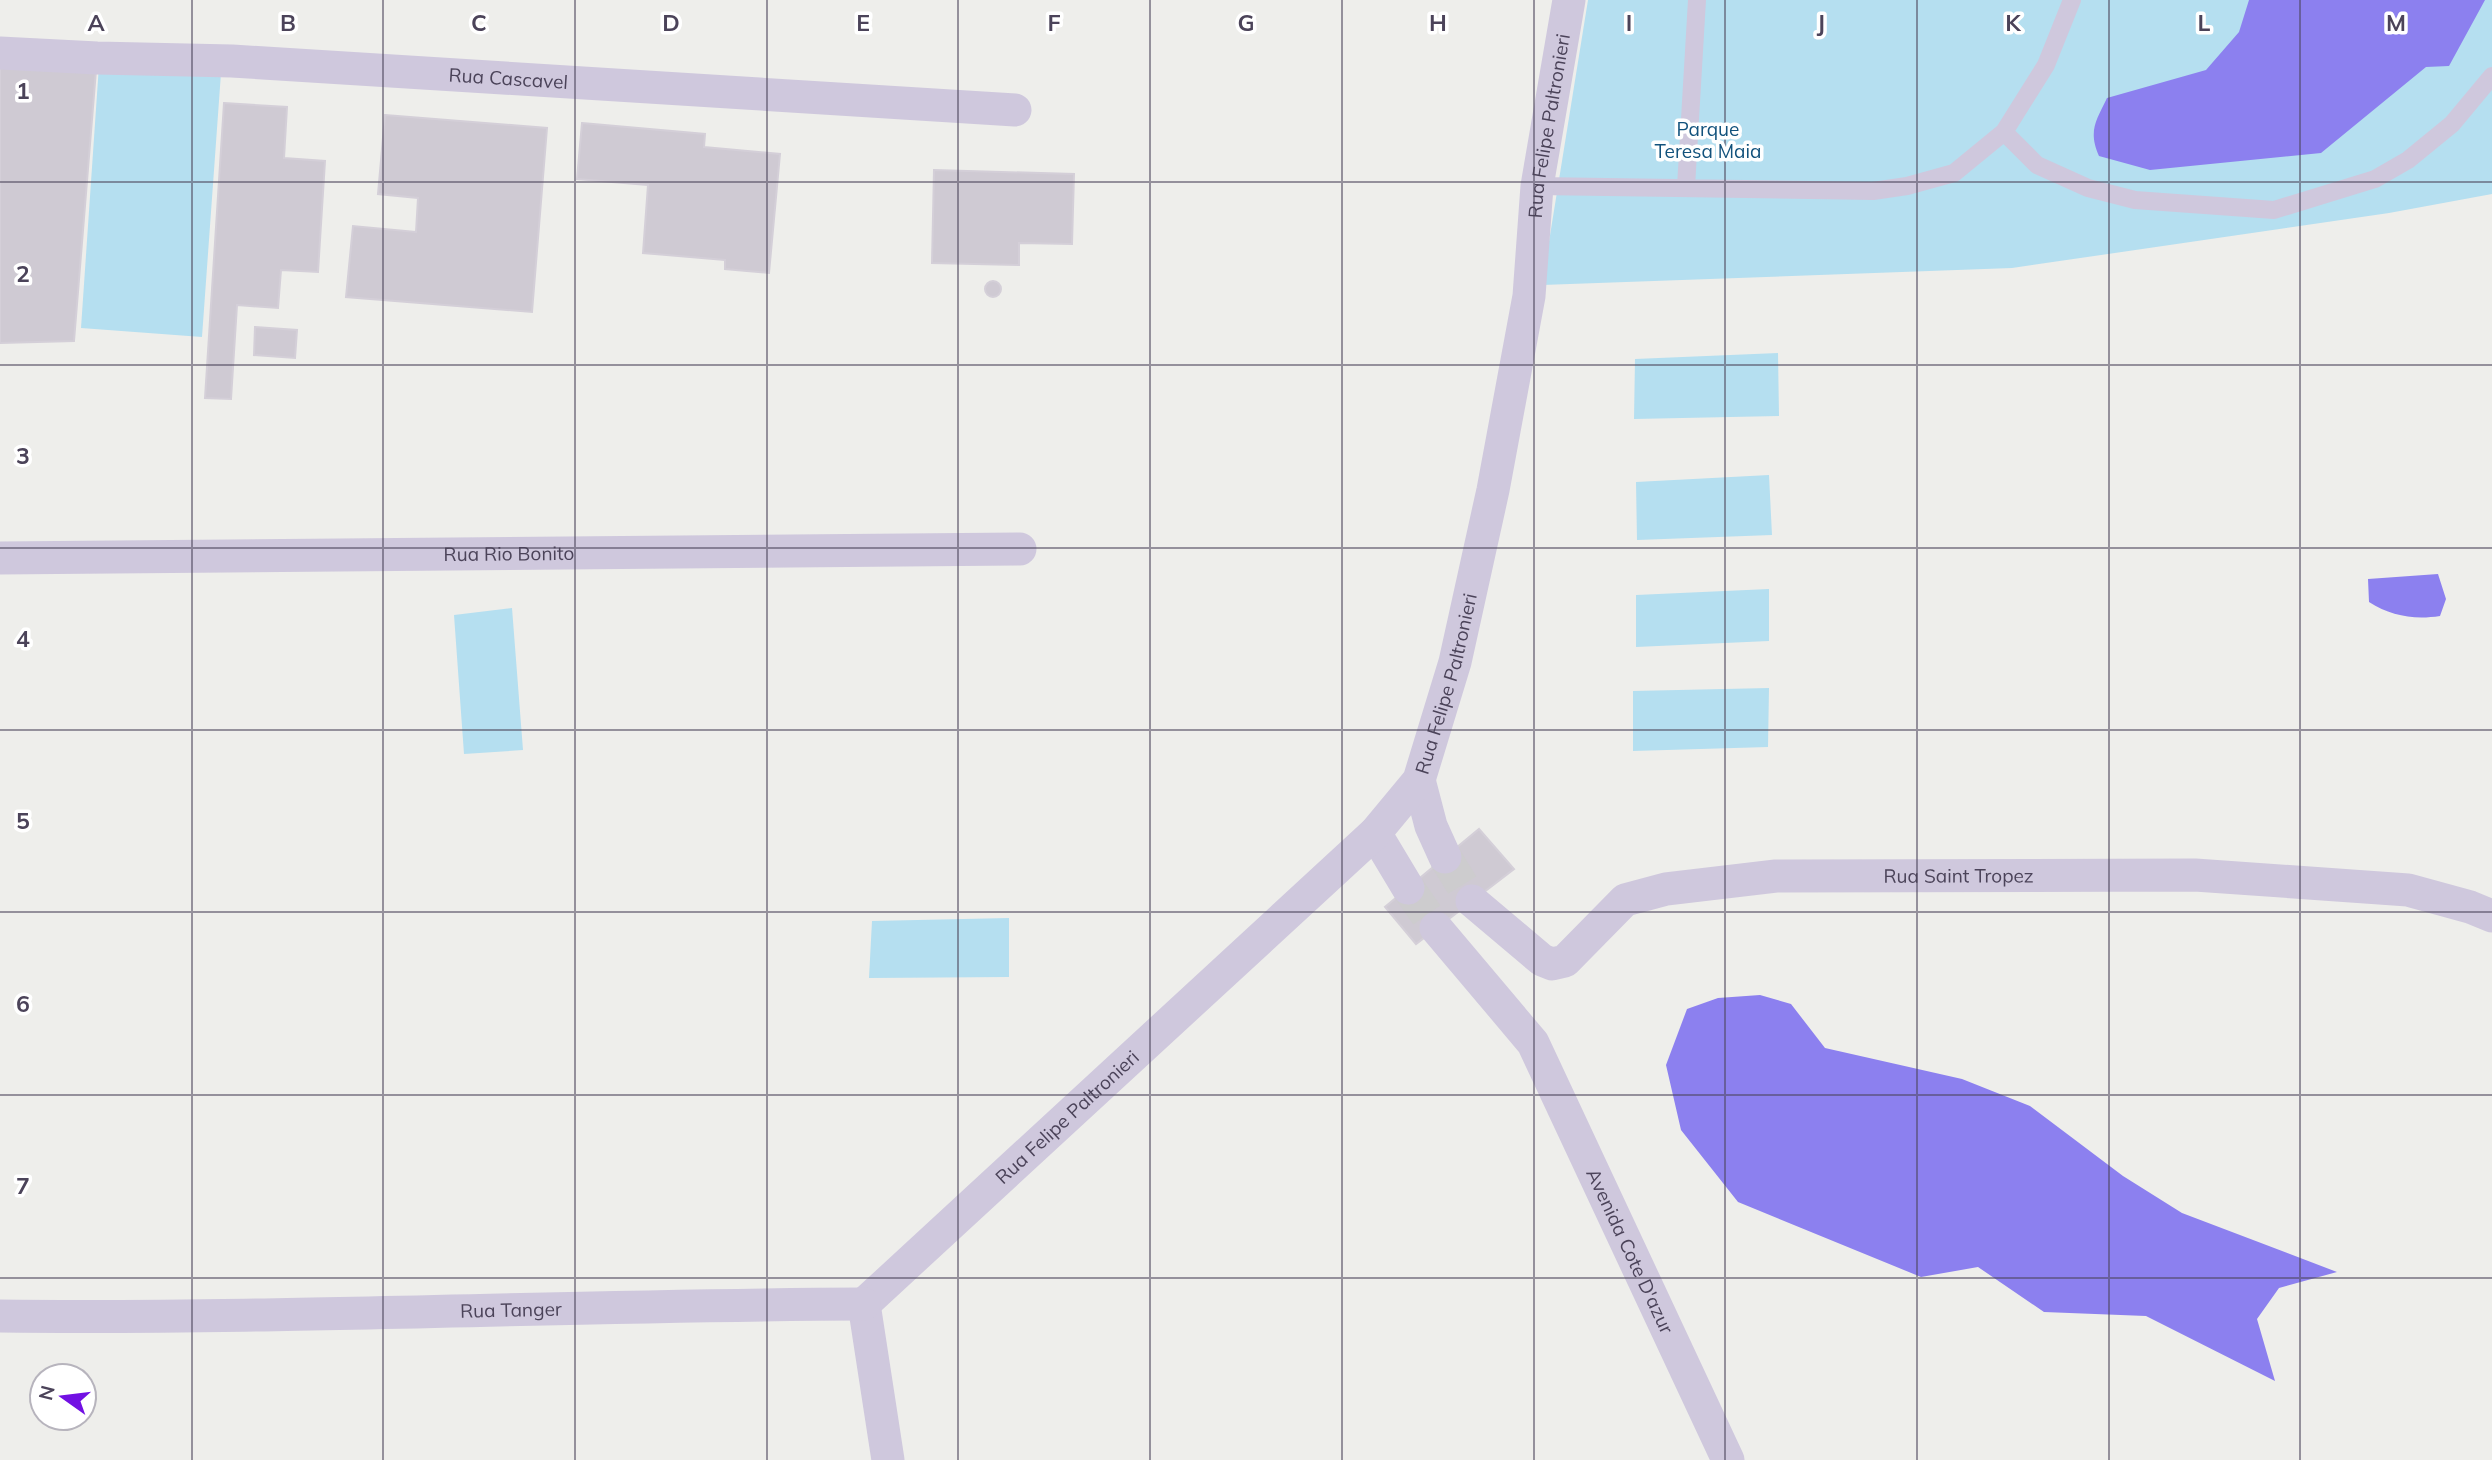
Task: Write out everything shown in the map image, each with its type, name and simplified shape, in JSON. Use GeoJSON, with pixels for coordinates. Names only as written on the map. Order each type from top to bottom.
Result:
{"type":"FeatureCollection","features":[{"type":"Feature","properties":{"kind":"street","name":"Rua Felipe Paltronieri"},"geometry":{"type":"LineString","coordinates":[[864,1304],[1375,833],[1419,780],[1455,662],[1493,490],[1529,296],[1537,186],[1569,0]]}},
{"type":"Feature","properties":{"kind":"street","name":"Rua Cascavel"},"geometry":{"type":"LineString","coordinates":[[0,53],[232,61],[1015,110]]}},
{"type":"Feature","properties":{"kind":"street","name":"Rua Rio Bonito"},"geometry":{"type":"LineString","coordinates":[[0,558],[1020,549]]}},
{"type":"Feature","properties":{"kind":"street"},"geometry":{"type":"LineString","coordinates":[[1419,780],[1431,826],[1445,857]]}},
{"type":"Feature","properties":{"kind":"street"},"geometry":{"type":"LineString","coordinates":[[1375,833],[1408,888]]}},
{"type":"Feature","properties":{"kind":"street","name":"Rua Saint Tropez"},"geometry":{"type":"LineString","coordinates":[[1472,901],[1542,960],[1552,964],[1565,961],[1625,900],[1666,889],[1776,876],[2195,875],[2408,890],[2492,916]]}},
{"type":"Feature","properties":{"kind":"street","name":"Avenida Cote D'azur"},"geometry":{"type":"LineString","coordinates":[[1436,928],[1533,1043],[1728,1460]]}},
{"type":"Feature","properties":{"kind":"street","name":"Rua Tanger"},"geometry":{"type":"LineString","coordinates":[[0,1316],[127,1318],[707,1304],[864,1304]]}},
{"type":"Feature","properties":{"kind":"street"},"geometry":{"type":"LineString","coordinates":[[864,1304],[888,1460]]}},
{"type":"Feature","properties":{"kind":"lane"},"geometry":{"type":"LineString","coordinates":[[1686,187],[1697,0]]}},
{"type":"Feature","properties":{"kind":"lane"},"geometry":{"type":"LineString","coordinates":[[1537,186],[1873,191],[1907,186],[1954,173],[2004,132],[2046,65],[2072,0]]}},
{"type":"Feature","properties":{"kind":"lane"},"geometry":{"type":"LineString","coordinates":[[2004,132],[2037,165],[2088,188],[2135,200],[2274,211],[2375,178],[2408,160],[2452,124],[2492,76]]}},
{"type":"Feature","properties":{"kind":"green space","name":"Parque Teresa Maia"},"geometry":{"type":"Polygon","coordinates":[[[1588,0],[2492,0],[2492,194],[2389,213],[2012,268],[1542,285],[1588,0]]]}},
{"type":"Feature","properties":{"kind":"green space"},"geometry":{"type":"Polygon","coordinates":[[[99,65],[221,73],[202,337],[81,328],[99,65]]]}},
{"type":"Feature","properties":{"kind":"green space"},"geometry":{"type":"Polygon","coordinates":[[[1778,353],[1779,416],[1634,419],[1635,359],[1778,353]]]}},
{"type":"Feature","properties":{"kind":"green space"},"geometry":{"type":"Polygon","coordinates":[[[1769,475],[1772,535],[1637,540],[1636,482],[1769,475]]]}},
{"type":"Feature","properties":{"kind":"green space"},"geometry":{"type":"Polygon","coordinates":[[[1769,589],[1769,641],[1636,647],[1636,595],[1769,589]]]}},
{"type":"Feature","properties":{"kind":"green space"},"geometry":{"type":"Polygon","coordinates":[[[512,608],[523,750],[464,754],[454,615],[512,608]]]}},
{"type":"Feature","properties":{"kind":"green space"},"geometry":{"type":"Polygon","coordinates":[[[1769,688],[1768,747],[1633,751],[1633,691],[1769,688]]]}},
{"type":"Feature","properties":{"kind":"green space"},"geometry":{"type":"Polygon","coordinates":[[[1009,918],[1009,977],[869,978],[872,921],[1009,918]]]}},
{"type":"Feature","properties":{"kind":"shaded area"},"geometry":{"type":"Polygon","coordinates":[[[2249,0],[2485,0],[2449,66],[2426,67],[2321,153],[2150,170],[2099,156],[2094,133],[2107,98],[2206,70],[2239,32],[2249,0]]]}},
{"type":"Feature","properties":{"kind":"shaded area"},"geometry":{"type":"Polygon","coordinates":[[[2438,574],[2446,599],[2440,616],[2403,616],[2369,602],[2368,579],[2438,574]]]}},
{"type":"Feature","properties":{"kind":"shaded area"},"geometry":{"type":"Polygon","coordinates":[[[1760,995],[1791,1004],[1825,1048],[1962,1079],[2030,1106],[2123,1176],[2182,1213],[2337,1272],[2279,1288],[2257,1319],[2275,1381],[2146,1316],[2044,1312],[1978,1267],[1921,1277],[1738,1202],[1681,1130],[1666,1065],[1687,1009],[1718,998],[1760,995]]]}},
{"type":"Feature","properties":{"kind":"building"},"geometry":{"type":"Polygon","coordinates":[[[0,53],[97,58],[74,341],[0,343],[0,53]]]}},
{"type":"Feature","properties":{"kind":"building"},"geometry":{"type":"Polygon","coordinates":[[[224,103],[287,107],[284,158],[325,161],[318,272],[281,270],[278,308],[237,305],[231,399],[205,398],[224,103]]]}},
{"type":"Feature","properties":{"kind":"building"},"geometry":{"type":"Polygon","coordinates":[[[385,115],[547,128],[532,312],[346,297],[353,226],[416,232],[418,198],[378,194],[385,115]]]}},
{"type":"Feature","properties":{"kind":"building"},"geometry":{"type":"Polygon","coordinates":[[[582,123],[705,134],[704,147],[780,154],[769,273],[725,269],[725,260],[643,253],[648,185],[577,179],[582,123]]]}},
{"type":"Feature","properties":{"kind":"building"},"geometry":{"type":"Polygon","coordinates":[[[934,170],[1074,174],[1072,244],[1019,243],[1019,265],[932,263],[934,170]]]}},
{"type":"Feature","properties":{"kind":"building"},"geometry":{"type":"Polygon","coordinates":[[[993,281],[1001,289],[993,297],[985,289],[993,281]]]}},
{"type":"Feature","properties":{"kind":"building"},"geometry":{"type":"Polygon","coordinates":[[[255,327],[297,330],[295,358],[254,355],[255,327]]]}},
{"type":"Feature","properties":{"kind":"building"},"geometry":{"type":"Polygon","coordinates":[[[1479,829],[1514,869],[1416,944],[1385,907],[1479,829]]]}},
{"type":"Feature","properties":{"kind":"tunnel"},"geometry":{"type":"LineString","coordinates":[[1445,857],[1472,901]]}},
{"type":"Feature","properties":{"kind":"tunnel"},"geometry":{"type":"LineString","coordinates":[[1408,888],[1436,928]]}}]}
